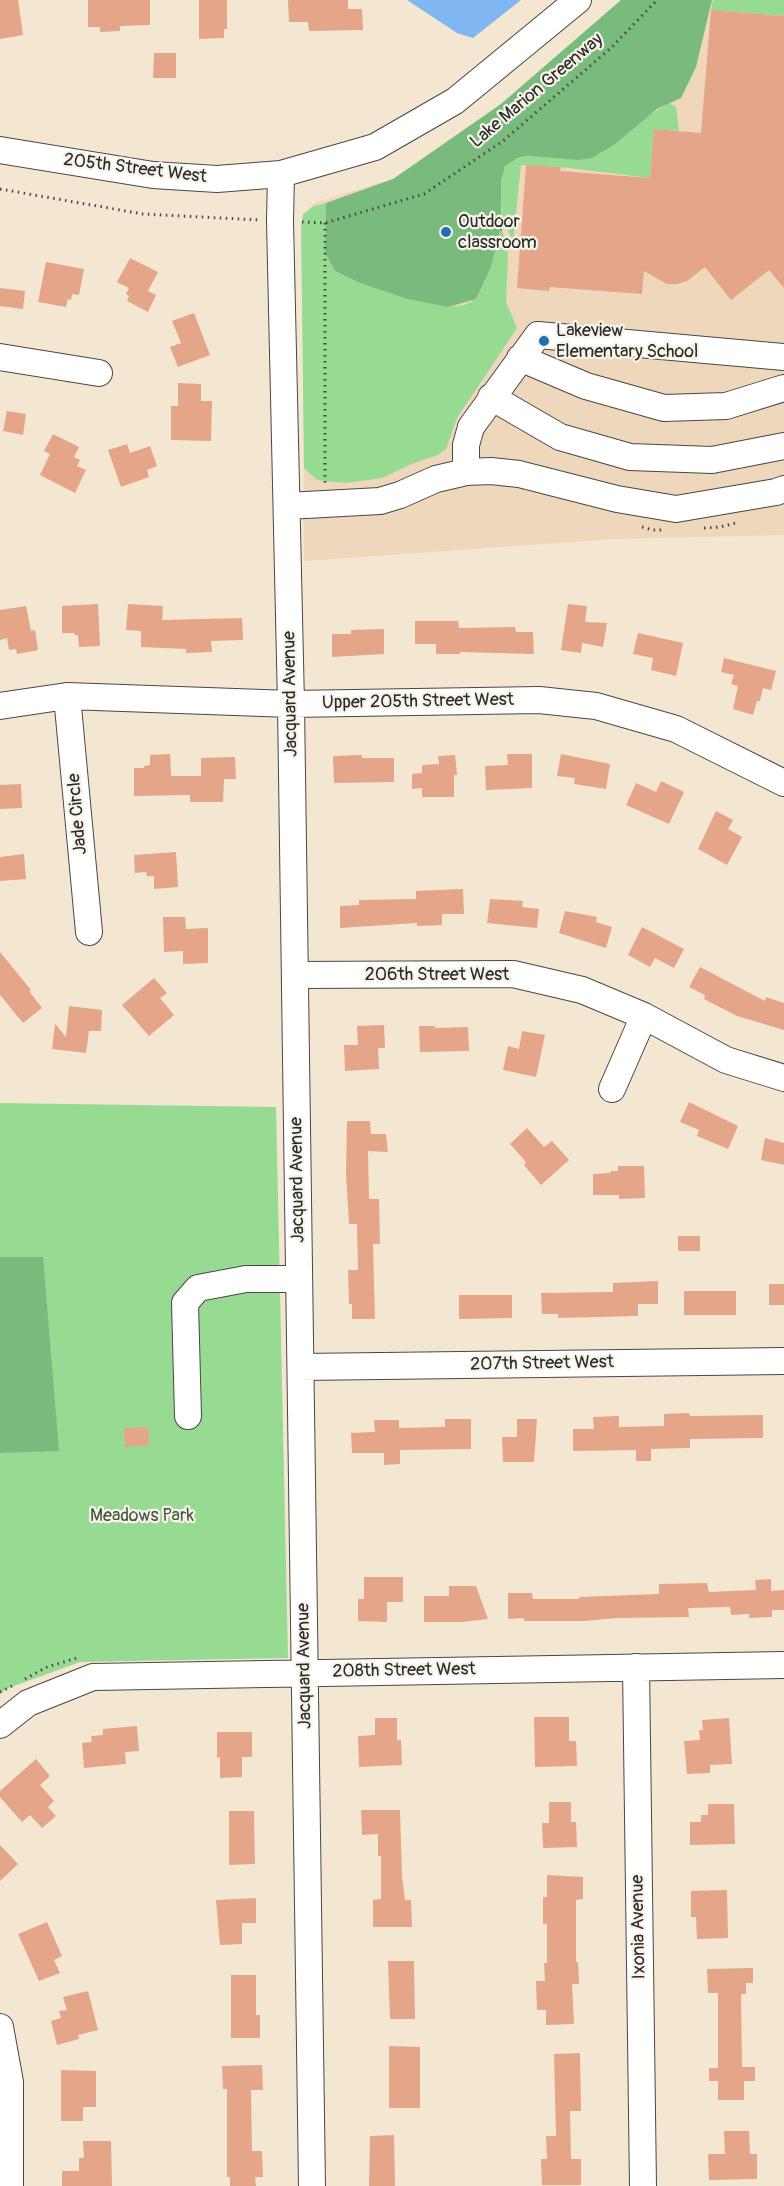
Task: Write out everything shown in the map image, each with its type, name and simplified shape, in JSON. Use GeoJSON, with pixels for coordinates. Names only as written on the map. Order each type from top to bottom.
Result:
{"type":"FeatureCollection","features":[{"type":"Feature","properties":{"kind":"street","name":"205th Street West"},"geometry":{"type":"LineString","coordinates":[[0,150],[153,175],[217,179],[281,174],[375,147],[455,101],[578,0]]}},
{"type":"Feature","properties":{"kind":"street","name":"Jacquard Avenue"},"geometry":{"type":"LineString","coordinates":[[281,174],[280,221],[291,704],[312,2186]]}},
{"type":"Feature","properties":{"kind":"street"},"geometry":{"type":"LineString","coordinates":[[466,472],[466,445],[471,427],[538,335],[784,357]]}},
{"type":"Feature","properties":{"kind":"street"},"geometry":{"type":"LineString","coordinates":[[0,357],[99,373]]}},
{"type":"Feature","properties":{"kind":"street"},"geometry":{"type":"LineString","coordinates":[[520,358],[586,386],[664,408],[726,406],[784,388]]}},
{"type":"Feature","properties":{"kind":"street"},"geometry":{"type":"LineString","coordinates":[[491,397],[560,437],[630,457],[712,460],[784,446]]}},
{"type":"Feature","properties":{"kind":"street"},"geometry":{"type":"LineString","coordinates":[[287,506],[380,501],[400,495],[436,478],[466,472],[491,471],[519,474],[617,499],[676,509],[784,489]]}},
{"type":"Feature","properties":{"kind":"street","name":"Upper 205th Street West"},"geometry":{"type":"LineString","coordinates":[[0,706],[67,696],[291,704],[539,700],[596,706],[676,729],[784,783]]}},
{"type":"Feature","properties":{"kind":"street","name":"Jade Circle"},"geometry":{"type":"LineString","coordinates":[[67,696],[89,932]]}},
{"type":"Feature","properties":{"kind":"street","name":"206th Street West"},"geometry":{"type":"LineString","coordinates":[[295,975],[513,974],[582,990],[644,1016],[726,1060],[784,1078]]}},
{"type":"Feature","properties":{"kind":"street"},"geometry":{"type":"LineString","coordinates":[[612,1089],[644,1016]]}},
{"type":"Feature","properties":{"kind":"street"},"geometry":{"type":"LineString","coordinates":[[188,1416],[185,1303],[198,1288],[246,1279],[299,1279]]}},
{"type":"Feature","properties":{"kind":"street","name":"207th Street West"},"geometry":{"type":"LineString","coordinates":[[301,1367],[784,1360]]}},
{"type":"Feature","properties":{"kind":"street","name":"208th Street West"},"geometry":{"type":"LineString","coordinates":[[0,1725],[28,1703],[93,1677],[784,1665]]}},
{"type":"Feature","properties":{"kind":"street","name":"Ixonia Avenue"},"geometry":{"type":"LineString","coordinates":[[636,1667],[643,2186]]}},
{"type":"Feature","properties":{"kind":"street"},"geometry":{"type":"LineString","coordinates":[[0,2027],[10,2082],[10,2186]]}},
{"type":"Feature","properties":{"kind":"path","name":"Lake Marion Greenway"},"geometry":{"type":"LineString","coordinates":[[0,189],[143,214],[325,223],[424,194],[503,141],[612,47],[657,0]]}},
{"type":"Feature","properties":{"kind":"path"},"geometry":{"type":"LineString","coordinates":[[471,223],[506,230]]}},
{"type":"Feature","properties":{"kind":"shaded area","name":"Lakeview Elementary School"},"geometry":{"type":"Polygon","coordinates":[[[621,0],[784,0],[784,535],[615,539],[304,561],[303,214],[316,202],[393,179],[501,104],[621,0]]]}},
{"type":"Feature","properties":{"kind":"green space"},"geometry":{"type":"Polygon","coordinates":[[[621,0],[712,0],[696,67],[681,98],[657,109],[615,144],[592,158],[578,160],[527,156],[518,158],[505,166],[501,181],[501,227],[491,267],[476,299],[448,307],[407,299],[360,283],[335,271],[325,253],[326,203],[393,179],[501,104],[621,0]]]}},
{"type":"Feature","properties":{"kind":"green space"},"geometry":{"type":"Polygon","coordinates":[[[713,0],[784,0],[784,16],[711,10],[713,0]]]}},
{"type":"Feature","properties":{"kind":"green space"},"geometry":{"type":"Polygon","coordinates":[[[669,103],[676,107],[679,131],[654,129],[650,178],[561,167],[521,165],[513,242],[502,217],[501,181],[505,166],[511,161],[527,156],[578,160],[597,154],[669,103]]]}},
{"type":"Feature","properties":{"kind":"green space"},"geometry":{"type":"Polygon","coordinates":[[[326,203],[325,253],[335,271],[360,283],[407,299],[448,307],[464,305],[476,299],[491,267],[501,227],[507,245],[508,258],[506,302],[517,328],[457,418],[446,449],[438,455],[382,478],[345,483],[317,480],[304,468],[301,227],[303,214],[314,206],[326,203]]]}},
{"type":"Feature","properties":{"kind":"green space","name":"Meadows Park"},"geometry":{"type":"Polygon","coordinates":[[[0,1103],[276,1107],[288,1658],[80,1662],[6,1689],[0,1694],[0,1103]]]}},
{"type":"Feature","properties":{"kind":"green space"},"geometry":{"type":"Polygon","coordinates":[[[0,1257],[43,1257],[59,1451],[0,1453],[0,1257]]]}},
{"type":"Feature","properties":{"kind":"water"},"geometry":{"type":"Polygon","coordinates":[[[407,0],[521,0],[473,38],[457,33],[407,0]]]}},
{"type":"Feature","properties":{"kind":"building"},"geometry":{"type":"Polygon","coordinates":[[[0,0],[18,0],[23,35],[0,39],[0,0]]]}},
{"type":"Feature","properties":{"kind":"building"},"geometry":{"type":"Polygon","coordinates":[[[88,0],[150,0],[150,25],[120,26],[120,31],[100,32],[100,27],[88,27],[88,0]]]}},
{"type":"Feature","properties":{"kind":"building"},"geometry":{"type":"Polygon","coordinates":[[[199,0],[227,0],[227,29],[224,29],[224,38],[199,39],[199,0]]]}},
{"type":"Feature","properties":{"kind":"building"},"geometry":{"type":"Polygon","coordinates":[[[288,0],[348,0],[348,9],[362,9],[363,30],[309,31],[308,22],[289,22],[288,0]]]}},
{"type":"Feature","properties":{"kind":"building","name":"Lakeview Elementary School"},"geometry":{"type":"Polygon","coordinates":[[[711,10],[784,16],[784,288],[769,270],[731,300],[705,267],[687,281],[677,284],[667,284],[644,271],[642,294],[550,287],[549,291],[517,288],[526,165],[561,167],[560,171],[650,178],[654,129],[701,133],[711,10]]]}},
{"type":"Feature","properties":{"kind":"building"},"geometry":{"type":"Polygon","coordinates":[[[154,53],[176,53],[176,78],[153,78],[154,53]]]}},
{"type":"Feature","properties":{"kind":"building"},"geometry":{"type":"Polygon","coordinates":[[[130,258],[158,272],[148,291],[156,295],[148,312],[127,301],[129,296],[126,294],[129,288],[117,282],[130,258]]]}},
{"type":"Feature","properties":{"kind":"building"},"geometry":{"type":"Polygon","coordinates":[[[46,262],[84,269],[79,295],[72,294],[66,307],[38,302],[46,262]]]}},
{"type":"Feature","properties":{"kind":"building"},"geometry":{"type":"Polygon","coordinates":[[[0,288],[25,291],[23,309],[0,306],[0,288]]]}},
{"type":"Feature","properties":{"kind":"building"},"geometry":{"type":"Polygon","coordinates":[[[194,313],[210,355],[178,367],[170,347],[181,343],[172,321],[194,313]]]}},
{"type":"Feature","properties":{"kind":"building"},"geometry":{"type":"Polygon","coordinates":[[[178,383],[201,384],[201,401],[212,401],[211,441],[171,440],[171,406],[178,406],[178,383]]]}},
{"type":"Feature","properties":{"kind":"building"},"geometry":{"type":"Polygon","coordinates":[[[7,411],[26,414],[23,435],[3,431],[7,411]]]}},
{"type":"Feature","properties":{"kind":"building"},"geometry":{"type":"Polygon","coordinates":[[[53,434],[79,447],[74,457],[80,460],[77,466],[86,470],[75,493],[40,475],[50,454],[44,451],[53,434]]]}},
{"type":"Feature","properties":{"kind":"building"},"geometry":{"type":"Polygon","coordinates":[[[127,444],[130,453],[150,446],[157,466],[147,470],[149,477],[121,487],[108,450],[127,444]]]}},
{"type":"Feature","properties":{"kind":"building"},"geometry":{"type":"Polygon","coordinates":[[[98,604],[100,646],[79,647],[78,635],[62,633],[62,606],[98,604]]]}},
{"type":"Feature","properties":{"kind":"building"},"geometry":{"type":"Polygon","coordinates":[[[128,604],[163,606],[162,620],[242,618],[243,640],[211,641],[212,652],[186,653],[186,649],[141,647],[141,631],[126,630],[128,604]]]}},
{"type":"Feature","properties":{"kind":"building"},"geometry":{"type":"Polygon","coordinates":[[[568,604],[587,606],[585,622],[607,623],[603,647],[582,643],[581,653],[561,650],[568,604]]]}},
{"type":"Feature","properties":{"kind":"building"},"geometry":{"type":"Polygon","coordinates":[[[26,606],[31,631],[35,630],[38,650],[17,654],[16,649],[9,650],[7,638],[0,640],[0,610],[26,606]]]}},
{"type":"Feature","properties":{"kind":"building"},"geometry":{"type":"Polygon","coordinates":[[[415,621],[458,621],[459,628],[515,627],[516,632],[533,632],[534,654],[460,652],[460,654],[436,654],[436,644],[415,644],[415,621]]]}},
{"type":"Feature","properties":{"kind":"building"},"geometry":{"type":"Polygon","coordinates":[[[384,629],[384,654],[332,657],[332,634],[351,634],[351,630],[384,629]]]}},
{"type":"Feature","properties":{"kind":"building"},"geometry":{"type":"Polygon","coordinates":[[[638,633],[683,643],[676,676],[651,670],[653,658],[633,654],[638,633]]]}},
{"type":"Feature","properties":{"kind":"building"},"geometry":{"type":"Polygon","coordinates":[[[724,658],[776,671],[771,690],[763,688],[753,715],[733,709],[738,686],[731,684],[734,675],[721,672],[724,658]]]}},
{"type":"Feature","properties":{"kind":"building"},"geometry":{"type":"Polygon","coordinates":[[[170,754],[171,776],[201,776],[201,758],[235,757],[236,779],[224,779],[223,802],[190,802],[190,795],[134,796],[134,768],[144,768],[150,765],[150,755],[170,754]]]}},
{"type":"Feature","properties":{"kind":"building"},"geometry":{"type":"Polygon","coordinates":[[[507,754],[532,754],[532,788],[486,790],[485,766],[508,765],[507,754]]]}},
{"type":"Feature","properties":{"kind":"building"},"geometry":{"type":"Polygon","coordinates":[[[561,754],[610,764],[606,789],[574,784],[575,778],[557,776],[561,754]]]}},
{"type":"Feature","properties":{"kind":"building"},"geometry":{"type":"Polygon","coordinates":[[[362,755],[362,758],[394,758],[394,782],[334,783],[333,756],[362,755]]]}},
{"type":"Feature","properties":{"kind":"building"},"geometry":{"type":"Polygon","coordinates":[[[455,755],[457,775],[454,775],[454,797],[422,797],[422,788],[412,789],[412,774],[422,773],[422,765],[439,764],[438,756],[455,755]]]}},
{"type":"Feature","properties":{"kind":"building"},"geometry":{"type":"Polygon","coordinates":[[[661,781],[684,792],[669,824],[626,805],[636,783],[656,792],[661,781]]]}},
{"type":"Feature","properties":{"kind":"building"},"geometry":{"type":"Polygon","coordinates":[[[21,784],[22,808],[0,809],[0,785],[21,784]]]}},
{"type":"Feature","properties":{"kind":"building"},"geometry":{"type":"Polygon","coordinates":[[[716,811],[733,820],[728,829],[742,837],[727,865],[698,849],[716,811]]]}},
{"type":"Feature","properties":{"kind":"building"},"geometry":{"type":"Polygon","coordinates":[[[176,852],[178,887],[154,889],[154,876],[147,876],[146,872],[135,873],[134,855],[176,852]]]}},
{"type":"Feature","properties":{"kind":"building"},"geometry":{"type":"Polygon","coordinates":[[[24,854],[26,879],[0,881],[0,857],[24,854]]]}},
{"type":"Feature","properties":{"kind":"building"},"geometry":{"type":"Polygon","coordinates":[[[463,889],[464,914],[442,914],[442,925],[417,926],[417,923],[340,928],[340,906],[359,905],[359,900],[416,899],[416,891],[463,889]]]}},
{"type":"Feature","properties":{"kind":"building"},"geometry":{"type":"Polygon","coordinates":[[[490,899],[523,901],[522,907],[539,909],[537,928],[487,923],[490,899]]]}},
{"type":"Feature","properties":{"kind":"building"},"geometry":{"type":"Polygon","coordinates":[[[565,911],[597,917],[596,922],[612,927],[606,948],[559,933],[565,911]]]}},
{"type":"Feature","properties":{"kind":"building"},"geometry":{"type":"Polygon","coordinates":[[[163,917],[185,917],[186,929],[208,928],[208,963],[183,964],[183,951],[164,952],[163,917]]]}},
{"type":"Feature","properties":{"kind":"building"},"geometry":{"type":"Polygon","coordinates":[[[642,927],[684,949],[674,968],[655,958],[650,967],[628,955],[642,927]]]}},
{"type":"Feature","properties":{"kind":"building"},"geometry":{"type":"Polygon","coordinates":[[[0,952],[31,990],[29,991],[42,1008],[23,1023],[0,995],[0,952]]]}},
{"type":"Feature","properties":{"kind":"building"},"geometry":{"type":"Polygon","coordinates":[[[700,967],[765,1001],[766,997],[784,1003],[784,1030],[737,1016],[704,999],[705,995],[689,987],[700,967]]]}},
{"type":"Feature","properties":{"kind":"building"},"geometry":{"type":"Polygon","coordinates":[[[154,978],[167,993],[160,998],[174,1015],[149,1036],[122,1005],[154,978]]]}},
{"type":"Feature","properties":{"kind":"building"},"geometry":{"type":"Polygon","coordinates":[[[69,1006],[102,1010],[101,1031],[89,1031],[86,1053],[52,1049],[55,1024],[66,1037],[69,1006]]]}},
{"type":"Feature","properties":{"kind":"building"},"geometry":{"type":"Polygon","coordinates":[[[384,1025],[385,1048],[378,1048],[379,1069],[345,1071],[344,1045],[358,1045],[357,1026],[384,1025]]]}},
{"type":"Feature","properties":{"kind":"building"},"geometry":{"type":"Polygon","coordinates":[[[419,1026],[468,1027],[469,1051],[420,1052],[419,1026]]]}},
{"type":"Feature","properties":{"kind":"building"},"geometry":{"type":"Polygon","coordinates":[[[522,1031],[545,1035],[536,1077],[503,1070],[508,1046],[519,1049],[522,1031]]]}},
{"type":"Feature","properties":{"kind":"building"},"geometry":{"type":"Polygon","coordinates":[[[689,1102],[738,1126],[728,1149],[697,1136],[699,1130],[680,1122],[689,1102]]]}},
{"type":"Feature","properties":{"kind":"building"},"geometry":{"type":"Polygon","coordinates":[[[347,1121],[370,1121],[371,1134],[386,1134],[388,1152],[368,1151],[369,1199],[379,1199],[380,1244],[373,1244],[375,1319],[352,1319],[352,1304],[349,1304],[348,1270],[358,1270],[357,1224],[349,1224],[346,1174],[347,1121]]]}},
{"type":"Feature","properties":{"kind":"building"},"geometry":{"type":"Polygon","coordinates":[[[527,1128],[544,1147],[552,1141],[569,1160],[541,1185],[524,1165],[526,1162],[510,1144],[527,1128]]]}},
{"type":"Feature","properties":{"kind":"building"},"geometry":{"type":"Polygon","coordinates":[[[765,1138],[784,1143],[784,1165],[761,1160],[765,1138]]]}},
{"type":"Feature","properties":{"kind":"building"},"geometry":{"type":"Polygon","coordinates":[[[618,1166],[644,1166],[645,1198],[619,1199],[619,1195],[593,1195],[593,1174],[618,1171],[618,1166]]]}},
{"type":"Feature","properties":{"kind":"building"},"geometry":{"type":"Polygon","coordinates":[[[678,1236],[700,1236],[700,1251],[678,1251],[678,1236]]]}},
{"type":"Feature","properties":{"kind":"building"},"geometry":{"type":"Polygon","coordinates":[[[658,1281],[658,1304],[638,1304],[638,1316],[558,1318],[558,1314],[542,1314],[541,1293],[613,1292],[613,1283],[658,1281]]]}},
{"type":"Feature","properties":{"kind":"building"},"geometry":{"type":"Polygon","coordinates":[[[769,1284],[784,1284],[784,1305],[769,1305],[769,1284]]]}},
{"type":"Feature","properties":{"kind":"building"},"geometry":{"type":"Polygon","coordinates":[[[684,1291],[736,1291],[736,1315],[684,1315],[684,1291]]]}},
{"type":"Feature","properties":{"kind":"building"},"geometry":{"type":"Polygon","coordinates":[[[459,1295],[512,1295],[512,1318],[459,1319],[459,1295]]]}},
{"type":"Feature","properties":{"kind":"building"},"geometry":{"type":"Polygon","coordinates":[[[689,1413],[690,1416],[763,1415],[763,1438],[690,1439],[690,1448],[651,1449],[651,1461],[636,1461],[636,1450],[573,1451],[573,1429],[594,1429],[593,1417],[619,1416],[619,1427],[664,1426],[664,1414],[689,1413]]]}},
{"type":"Feature","properties":{"kind":"building"},"geometry":{"type":"Polygon","coordinates":[[[445,1419],[471,1419],[471,1449],[400,1450],[400,1464],[384,1465],[384,1453],[352,1453],[351,1433],[375,1432],[374,1420],[399,1420],[399,1428],[445,1427],[445,1419]]]}},
{"type":"Feature","properties":{"kind":"building"},"geometry":{"type":"Polygon","coordinates":[[[517,1419],[537,1419],[534,1462],[503,1462],[502,1437],[517,1437],[517,1419]]]}},
{"type":"Feature","properties":{"kind":"building"},"geometry":{"type":"Polygon","coordinates":[[[148,1427],[149,1445],[125,1447],[124,1428],[148,1427]]]}},
{"type":"Feature","properties":{"kind":"building"},"geometry":{"type":"Polygon","coordinates":[[[364,1577],[403,1577],[403,1602],[387,1602],[387,1622],[358,1621],[358,1599],[364,1599],[364,1577]]]}},
{"type":"Feature","properties":{"kind":"building"},"geometry":{"type":"Polygon","coordinates":[[[771,1579],[771,1591],[784,1590],[784,1610],[772,1610],[772,1617],[749,1618],[749,1614],[731,1615],[730,1607],[688,1608],[689,1617],[584,1621],[508,1619],[508,1593],[532,1593],[533,1599],[579,1599],[579,1597],[659,1594],[659,1584],[707,1583],[709,1592],[756,1590],[755,1580],[771,1579]]]}},
{"type":"Feature","properties":{"kind":"building"},"geometry":{"type":"Polygon","coordinates":[[[449,1586],[476,1586],[488,1619],[424,1622],[424,1596],[449,1596],[449,1586]]]}},
{"type":"Feature","properties":{"kind":"building"},"geometry":{"type":"Polygon","coordinates":[[[534,1717],[569,1717],[569,1741],[576,1741],[577,1766],[535,1767],[534,1717]]]}},
{"type":"Feature","properties":{"kind":"building"},"geometry":{"type":"Polygon","coordinates":[[[375,1718],[397,1718],[397,1740],[401,1740],[402,1765],[359,1767],[358,1736],[375,1735],[375,1718]]]}},
{"type":"Feature","properties":{"kind":"building"},"geometry":{"type":"Polygon","coordinates":[[[729,1718],[732,1764],[710,1765],[710,1773],[687,1774],[684,1741],[700,1740],[699,1730],[703,1730],[702,1720],[729,1718]]]}},
{"type":"Feature","properties":{"kind":"building"},"geometry":{"type":"Polygon","coordinates":[[[137,1726],[139,1751],[125,1752],[126,1764],[84,1768],[82,1743],[92,1742],[91,1736],[103,1735],[103,1729],[137,1726]]]}},
{"type":"Feature","properties":{"kind":"building"},"geometry":{"type":"Polygon","coordinates":[[[217,1732],[252,1732],[252,1757],[242,1757],[242,1777],[220,1778],[217,1732]]]}},
{"type":"Feature","properties":{"kind":"building"},"geometry":{"type":"Polygon","coordinates":[[[36,1759],[50,1776],[40,1785],[54,1801],[48,1807],[56,1816],[42,1828],[30,1815],[22,1822],[0,1797],[0,1791],[36,1759]]]}},
{"type":"Feature","properties":{"kind":"building"},"geometry":{"type":"Polygon","coordinates":[[[549,1802],[571,1802],[571,1822],[576,1822],[577,1847],[543,1848],[542,1823],[549,1823],[549,1802]]]}},
{"type":"Feature","properties":{"kind":"building"},"geometry":{"type":"Polygon","coordinates":[[[708,1804],[734,1804],[735,1844],[690,1845],[690,1822],[701,1822],[701,1815],[708,1815],[708,1804]]]}},
{"type":"Feature","properties":{"kind":"building"},"geometry":{"type":"Polygon","coordinates":[[[361,1810],[400,1810],[402,1876],[405,1900],[411,1900],[412,1927],[373,1927],[373,1900],[381,1899],[381,1856],[378,1856],[378,1834],[362,1835],[361,1810]]]}},
{"type":"Feature","properties":{"kind":"building"},"geometry":{"type":"Polygon","coordinates":[[[229,1811],[254,1811],[255,1864],[229,1865],[229,1811]]]}},
{"type":"Feature","properties":{"kind":"building"},"geometry":{"type":"Polygon","coordinates":[[[0,1845],[18,1864],[0,1881],[0,1845]]]}},
{"type":"Feature","properties":{"kind":"building"},"geometry":{"type":"Polygon","coordinates":[[[547,1875],[583,1877],[583,1899],[576,1900],[576,1962],[578,1962],[579,1984],[572,1984],[574,2024],[546,2025],[546,2010],[537,2010],[536,1981],[545,1981],[544,1963],[547,1963],[547,1924],[543,1924],[543,1897],[547,1897],[547,1875]]]}},
{"type":"Feature","properties":{"kind":"building"},"geometry":{"type":"Polygon","coordinates":[[[727,1890],[728,1938],[697,1939],[696,1917],[691,1917],[691,1891],[727,1890]]]}},
{"type":"Feature","properties":{"kind":"building"},"geometry":{"type":"Polygon","coordinates":[[[256,1898],[256,1923],[242,1923],[242,1944],[220,1945],[216,1900],[256,1898]]]}},
{"type":"Feature","properties":{"kind":"building"},"geometry":{"type":"Polygon","coordinates":[[[47,1922],[62,1956],[54,1960],[60,1973],[39,1981],[18,1934],[47,1922]]]}},
{"type":"Feature","properties":{"kind":"building"},"geometry":{"type":"Polygon","coordinates":[[[388,1961],[414,1961],[415,2019],[390,2019],[388,1961]]]}},
{"type":"Feature","properties":{"kind":"building"},"geometry":{"type":"Polygon","coordinates":[[[753,1968],[753,1983],[746,1983],[746,1994],[741,1994],[742,2067],[755,2067],[755,2081],[744,2081],[744,2100],[718,2100],[718,2081],[709,2081],[709,2068],[718,2068],[718,1993],[708,1993],[707,1969],[753,1968]]]}},
{"type":"Feature","properties":{"kind":"building"},"geometry":{"type":"Polygon","coordinates":[[[231,1975],[256,1975],[256,2015],[260,2015],[260,2038],[231,2038],[231,1975]]]}},
{"type":"Feature","properties":{"kind":"building"},"geometry":{"type":"Polygon","coordinates":[[[88,1991],[98,2030],[78,2035],[79,2039],[57,2045],[51,2021],[61,2018],[59,2011],[67,2010],[63,1997],[88,1991]]]}},
{"type":"Feature","properties":{"kind":"building"},"geometry":{"type":"Polygon","coordinates":[[[389,2046],[420,2047],[420,2108],[389,2108],[389,2046]]]}},
{"type":"Feature","properties":{"kind":"building"},"geometry":{"type":"Polygon","coordinates":[[[580,2053],[581,2111],[570,2111],[571,2159],[581,2159],[581,2185],[542,2185],[541,2159],[547,2159],[546,2136],[556,2136],[554,2054],[580,2053]]]}},
{"type":"Feature","properties":{"kind":"building"},"geometry":{"type":"Polygon","coordinates":[[[262,2065],[263,2090],[251,2090],[252,2151],[262,2151],[263,2177],[255,2177],[256,2186],[230,2186],[230,2177],[227,2177],[227,2089],[223,2089],[222,2066],[262,2065]]]}},
{"type":"Feature","properties":{"kind":"building"},"geometry":{"type":"Polygon","coordinates":[[[61,2070],[96,2071],[96,2107],[83,2107],[83,2121],[61,2121],[61,2070]]]}},
{"type":"Feature","properties":{"kind":"building"},"geometry":{"type":"Polygon","coordinates":[[[724,2131],[749,2131],[750,2154],[757,2154],[757,2179],[709,2180],[708,2154],[725,2154],[724,2131]]]}},
{"type":"Feature","properties":{"kind":"building"},"geometry":{"type":"Polygon","coordinates":[[[394,2135],[395,2186],[369,2186],[370,2136],[394,2135]]]}},
{"type":"Feature","properties":{"kind":"building"},"geometry":{"type":"Polygon","coordinates":[[[83,2141],[111,2141],[112,2186],[62,2186],[62,2171],[79,2171],[79,2158],[84,2158],[83,2141]]]}},
{"type":"Feature","properties":{"kind":"place","name":"Outdoor classroom"},"geometry":{"type":"Point","coordinates":[446,232]}},
{"type":"Feature","properties":{"kind":"place","name":"Lakeview Elementary School"},"geometry":{"type":"Point","coordinates":[544,341]}}]}
